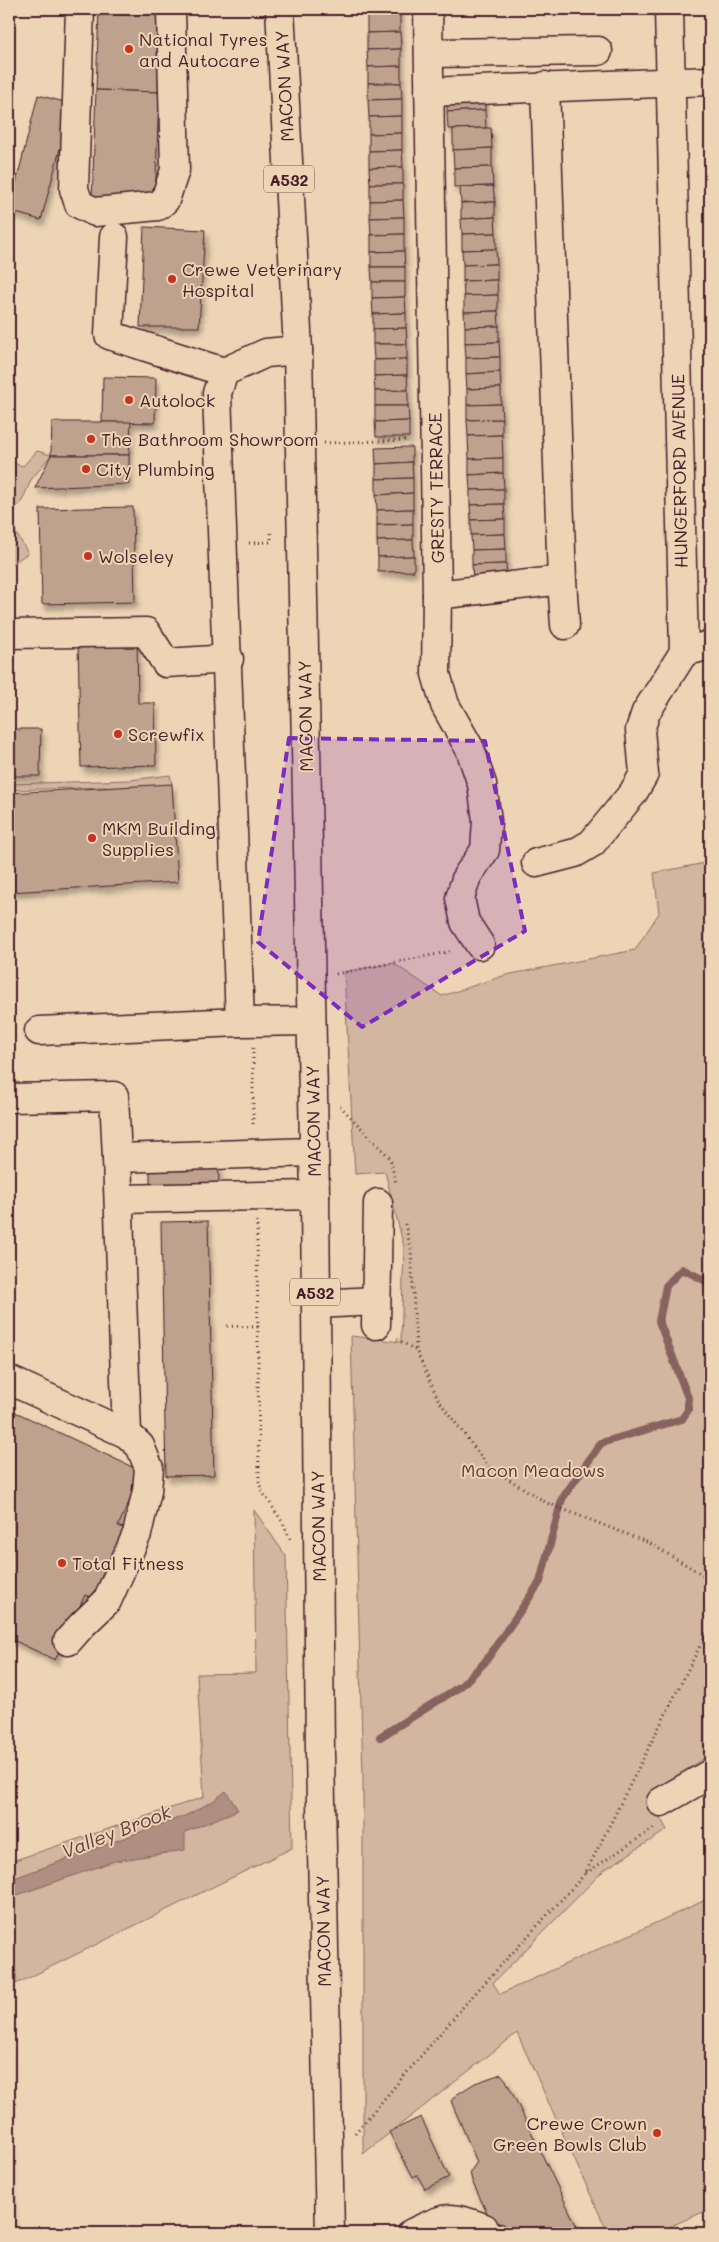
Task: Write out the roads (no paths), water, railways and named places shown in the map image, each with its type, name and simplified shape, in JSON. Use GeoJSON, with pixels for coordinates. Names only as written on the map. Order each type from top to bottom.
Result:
{"type":"FeatureCollection","features":[{"type":"Feature","properties":{"kind":"main road"},"geometry":{"type":"LineString","coordinates":[[80,9],[74,189],[80,204],[95,212],[158,206],[165,200],[175,170],[171,9]]}},
{"type":"Feature","properties":{"kind":"main road","name":"MACON WAY"},"geometry":{"type":"LineString","coordinates":[[280,9],[298,350],[315,1195],[320,1774],[330,2233]]}},
{"type":"Feature","properties":{"kind":"main road","name":"GRESTY TERRACE"},"geometry":{"type":"LineString","coordinates":[[428,9],[438,595],[436,674],[445,705],[470,749],[482,784],[487,820],[485,850],[467,876],[460,898],[465,922],[480,946]]}},
{"type":"Feature","properties":{"kind":"main road","name":"HUNGERFORD AVENUE"},"geometry":{"type":"LineString","coordinates":[[669,9],[684,652]]}},
{"type":"Feature","properties":{"kind":"main road"},"geometry":{"type":"LineString","coordinates":[[429,53],[598,51]]}},
{"type":"Feature","properties":{"kind":"main road"},"geometry":{"type":"LineString","coordinates":[[430,92],[710,81]]}},
{"type":"Feature","properties":{"kind":"main road"},"geometry":{"type":"LineString","coordinates":[[545,86],[565,625]]}},
{"type":"Feature","properties":{"kind":"main road"},"geometry":{"type":"LineString","coordinates":[[114,237],[109,335],[224,372],[266,353],[298,350]]}},
{"type":"Feature","properties":{"kind":"main road"},"geometry":{"type":"LineString","coordinates":[[224,372],[217,393],[229,659],[240,1022]]}},
{"type":"Feature","properties":{"kind":"main road"},"geometry":{"type":"LineString","coordinates":[[438,595],[562,580]]}},
{"type":"Feature","properties":{"kind":"main road"},"geometry":{"type":"LineString","coordinates":[[10,634],[146,632],[166,662],[229,659]]}},
{"type":"Feature","properties":{"kind":"main road"},"geometry":{"type":"LineString","coordinates":[[536,862],[575,853],[592,843],[605,830],[633,793],[644,774],[640,730],[650,704],[684,652],[710,645]]}},
{"type":"Feature","properties":{"kind":"main road"},"geometry":{"type":"LineString","coordinates":[[39,1031],[240,1022],[311,1021]]}},
{"type":"Feature","properties":{"kind":"main road"},"geometry":{"type":"LineString","coordinates":[[9,1098],[114,1096],[120,1199],[127,1434]]}},
{"type":"Feature","properties":{"kind":"main road"},"geometry":{"type":"LineString","coordinates":[[117,1158],[313,1152]]}},
{"type":"Feature","properties":{"kind":"main road"},"geometry":{"type":"LineString","coordinates":[[316,1304],[376,1313],[387,1194]]}},
{"type":"Feature","properties":{"kind":"main road"},"geometry":{"type":"LineString","coordinates":[[120,1199],[315,1195]]}},
{"type":"Feature","properties":{"kind":"main road"},"geometry":{"type":"LineString","coordinates":[[9,1380],[127,1434],[140,1446],[149,1468],[147,1491],[138,1534],[107,1601],[68,1641]]}},
{"type":"Feature","properties":{"kind":"main road"},"geometry":{"type":"LineString","coordinates":[[661,1802],[710,1774]]}},
{"type":"Feature","properties":{"kind":"main road"},"geometry":{"type":"LineString","coordinates":[[412,2233],[445,2218],[462,2220],[484,2228],[486,2233]]}},
{"type":"Feature","properties":{"kind":"waterway","name":"Valley Brook"},"geometry":{"type":"LineString","coordinates":[[380,1737],[461,1686],[485,1662],[540,1582],[562,1499],[601,1443],[682,1419],[688,1410],[688,1398],[659,1321],[666,1286],[682,1269],[710,1283]]}},
{"type":"Feature","properties":{"kind":"place","name":"National Tyres and Autocare"},"geometry":{"type":"Point","coordinates":[129,49]}},
{"type":"Feature","properties":{"kind":"place","name":"Crewe Veterinary Hospital"},"geometry":{"type":"Point","coordinates":[172,279]}},
{"type":"Feature","properties":{"kind":"place","name":"Autolock"},"geometry":{"type":"Point","coordinates":[129,400]}},
{"type":"Feature","properties":{"kind":"place","name":"The Bathroom Showroom"},"geometry":{"type":"Point","coordinates":[91,439]}},
{"type":"Feature","properties":{"kind":"place","name":"City Plumbing"},"geometry":{"type":"Point","coordinates":[86,469]}},
{"type":"Feature","properties":{"kind":"place","name":"Wolseley"},"geometry":{"type":"Point","coordinates":[88,556]}},
{"type":"Feature","properties":{"kind":"place","name":"Screwfix"},"geometry":{"type":"Point","coordinates":[118,734]}},
{"type":"Feature","properties":{"kind":"place","name":"MKM Building Supplies"},"geometry":{"type":"Point","coordinates":[92,838]}},
{"type":"Feature","properties":{"kind":"place","name":"Total Fitness"},"geometry":{"type":"Point","coordinates":[62,1563]}},
{"type":"Feature","properties":{"kind":"place","name":"Crewe Crown Green Bowls Club"},"geometry":{"type":"Point","coordinates":[657,2133]}},
{"type":"Feature","properties":{"kind":"park label","name":"Macon Meadows"},"geometry":{"type":"Point","coordinates":[533,1470]}}]}
